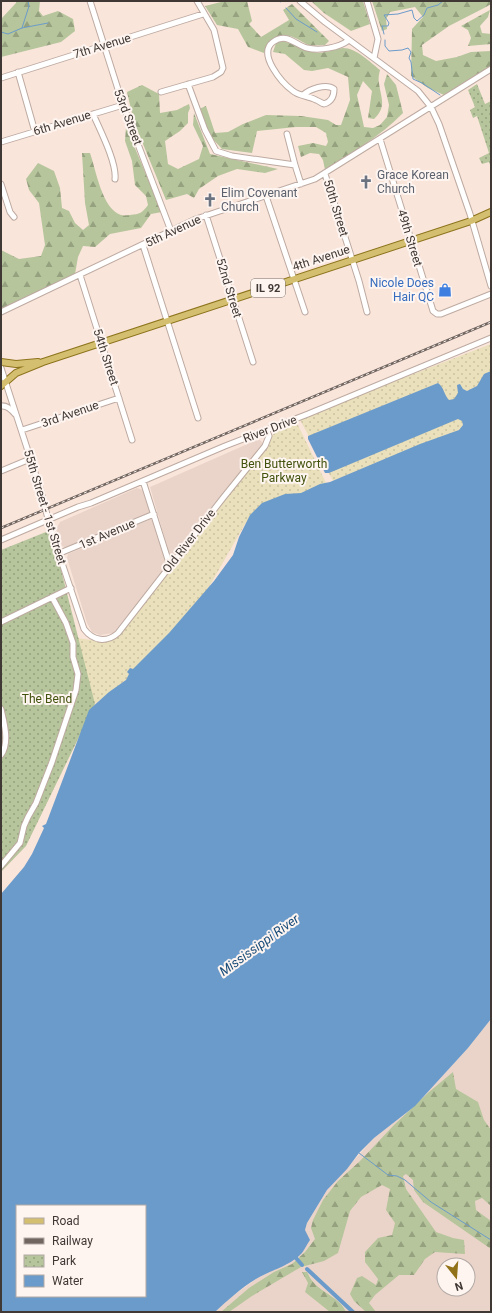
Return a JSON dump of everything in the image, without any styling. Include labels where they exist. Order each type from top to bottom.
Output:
[{"type":"main road","name":"4th Avenue","points":[[3,384],[16,373],[43,362],[471,222],[491,212]]},
{"type":"main road","name":"4th Avenue","points":[[1,362],[16,364],[43,362]]},
{"type":"street","name":"53rd Street","points":[[90,1],[123,105],[171,231]]},
{"type":"street","points":[[161,92],[213,77],[222,71],[222,62],[214,30],[209,20],[203,14],[197,1]]},
{"type":"street","points":[[300,1],[310,11],[418,91],[431,107],[439,124],[467,209],[470,214],[471,222],[491,286]]},
{"type":"street","points":[[367,1],[378,39],[374,58]]},
{"type":"street","name":"7th Avenue","points":[[1,78],[203,14]]},
{"type":"street","points":[[303,95],[325,86],[332,87],[334,89],[332,100],[329,103],[324,104],[292,91],[270,63],[268,54],[270,46],[277,40],[284,38],[307,48],[320,49],[336,46],[349,40]]},
{"type":"street","name":"5th Avenue","points":[[1,312],[206,215],[315,179],[491,69]]},
{"type":"street","points":[[18,72],[35,132]]},
{"type":"street","points":[[188,84],[205,130],[216,151],[232,156],[295,165]]},
{"type":"street","name":"6th Avenue","points":[[1,142],[123,105]]},
{"type":"street","points":[[93,114],[116,175],[115,180]]},
{"type":"street","points":[[287,134],[301,184]]},
{"type":"street","name":"49th Street","points":[[380,139],[431,307],[435,313],[441,314],[491,294]]},
{"type":"street","name":"50th Street","points":[[325,174],[367,312]]},
{"type":"street","points":[[1,184],[10,212],[14,216]]},
{"type":"street","points":[[266,196],[305,312]]},
{"type":"street","name":"52nd Street","points":[[206,215],[253,362]]},
{"type":"street","points":[[143,245],[198,418]]},
{"type":"street","name":"54th Street","points":[[80,275],[132,440]]},
{"type":"street","name":"River Drive","points":[[1,540],[225,446],[267,431],[491,338]]},
{"type":"street","name":"55th Street - 1st Street","points":[[1,368],[3,384],[22,430],[84,628],[92,637],[98,639]]},
{"type":"street","name":"3rd Avenue","points":[[22,430],[119,398]]},
{"type":"street","points":[[1,406],[11,409],[18,418]]},
{"type":"street","name":"Old River Drive","points":[[98,639],[108,639],[118,632],[265,446],[269,436],[267,431]]},
{"type":"street","points":[[1,471],[30,459]]},
{"type":"street","points":[[143,481],[170,566]]},
{"type":"street","name":"1st Avenue","points":[[60,553],[154,514]]},
{"type":"street","points":[[1,622],[71,588]]},
{"type":"street","points":[[1,866],[20,843],[24,826],[39,796],[76,690],[78,674],[73,657],[73,643],[66,623],[52,597]]},
{"type":"street","points":[[1,709],[4,720],[5,743],[1,755]]},
{"type":"shaded area","points":[[259,439],[264,444],[215,503],[171,560],[150,487]]},
{"type":"shaded area","points":[[137,488],[143,490],[150,511],[149,514],[66,548],[62,546],[56,529],[60,522]]},
{"type":"shaded area","points":[[151,519],[153,521],[167,566],[113,633],[100,635],[92,632],[87,623],[67,558],[68,554]]},
{"type":"shaded area","points":[[491,1019],[491,1312],[215,1312],[230,1298],[256,1279],[288,1264],[307,1223],[327,1190],[374,1138],[415,1106],[468,1048]]},
{"type":"green space","points":[[16,1],[40,1],[39,11],[43,16],[58,11],[73,19],[75,31],[61,42],[1,57],[1,19],[16,3]]},
{"type":"green space","points":[[225,1],[247,1],[252,21],[249,24],[261,37],[289,20],[283,10],[292,4],[329,41],[325,45],[311,45],[285,35],[276,37],[272,40],[264,53],[248,47],[238,29],[217,25],[205,6]]},
{"type":"green space","points":[[311,1],[363,1],[370,24],[351,31],[324,13]]},
{"type":"green space","points":[[372,1],[491,1],[491,4],[449,26],[422,45],[423,55],[436,61],[457,57],[471,52],[491,51],[491,66],[444,95],[428,88],[411,76],[412,29],[423,17],[415,7],[390,12],[386,19],[387,29],[382,31]]},
{"type":"green space","points":[[490,10],[488,17],[480,26],[482,33],[491,34],[491,44],[468,46],[471,38],[468,30],[461,26]]},
{"type":"green space","points":[[282,41],[318,53],[343,48],[353,50],[380,70],[379,80],[382,106],[381,110],[374,119],[368,118],[372,91],[363,81],[357,95],[364,127],[373,128],[380,125],[387,117],[389,105],[384,84],[387,74],[396,85],[403,113],[385,130],[325,170],[323,160],[319,154],[310,153],[301,157],[298,146],[313,143],[326,146],[328,142],[326,133],[316,127],[296,127],[257,131],[252,153],[222,149],[211,137],[199,109],[206,106],[215,133],[228,132],[266,115],[301,116],[328,120],[336,125],[341,125],[350,100],[348,77],[328,68],[312,71],[304,70],[285,54],[273,52],[276,43]]},
{"type":"green space","points":[[477,84],[485,104],[491,101],[491,168],[489,162],[482,164],[479,158],[489,153],[477,116],[473,118],[470,110],[475,107],[468,90]]},
{"type":"green space","points":[[142,85],[159,94],[160,113],[177,110],[189,104],[190,108],[188,113],[188,123],[180,131],[165,141],[168,164],[178,169],[199,159],[203,146],[193,125],[194,113],[210,154],[278,169],[265,173],[237,169],[218,176],[199,189],[194,198],[187,194],[166,200],[134,122],[127,92]]},
{"type":"green space","points":[[126,127],[162,212],[151,214],[141,228],[110,234],[95,247],[83,246],[78,257],[75,274],[1,310],[1,250],[19,259],[41,256],[45,245],[39,203],[29,190],[26,179],[38,163],[54,171],[60,188],[62,208],[69,211],[75,223],[83,230],[89,225],[85,203],[82,153],[90,153],[97,179],[104,197],[114,211],[122,215],[136,214],[140,213],[148,205],[146,196],[135,185],[132,161],[125,141]]},
{"type":"green space","name":"The Bend","points":[[51,530],[95,704],[26,846],[1,872],[1,550]]},
{"type":"green space","points":[[453,1072],[456,1089],[478,1102],[484,1120],[491,1130],[491,1206],[482,1198],[475,1201],[476,1210],[491,1221],[491,1249],[423,1202],[414,1190],[413,1180],[406,1174],[403,1176],[406,1189],[436,1232],[464,1240],[465,1254],[435,1252],[425,1259],[414,1275],[399,1275],[375,1295],[369,1303],[376,1312],[366,1312],[354,1301],[350,1294],[357,1278],[362,1276],[376,1285],[378,1279],[365,1262],[365,1252],[378,1238],[392,1235],[395,1223],[386,1210],[390,1189],[382,1185],[361,1197],[350,1211],[338,1253],[324,1261],[301,1267],[252,1296],[229,1312],[221,1312],[249,1288],[274,1272],[292,1264],[305,1252],[315,1239],[311,1228],[313,1220],[323,1200],[338,1181],[360,1161],[393,1126]]},
{"type":"green space","points":[[302,1272],[307,1272],[314,1283],[340,1303],[346,1312],[330,1312],[305,1292],[308,1283]]},
{"type":"sand","name":"Ben Butterworth Parkway","points":[[491,344],[491,383],[463,430],[333,481],[299,418]]},
{"type":"sand","name":"Ben Butterworth Parkway","points":[[297,423],[326,483],[308,494],[245,524],[198,606],[126,680],[95,704],[77,638],[91,640],[113,639],[139,609],[275,432]]},
{"type":"water","name":"Mississippi River","points":[[491,371],[491,1019],[468,1048],[415,1106],[374,1138],[327,1190],[307,1223],[305,1230],[310,1240],[302,1253],[286,1265],[250,1283],[215,1312],[1,1312],[1,894],[24,867],[32,854],[44,828],[42,826],[46,824],[89,710],[109,692],[126,680],[129,674],[127,672],[130,668],[133,669],[169,633],[214,581],[233,555],[239,537],[250,515],[262,503],[285,494],[301,493],[320,484],[330,482],[420,444],[459,430],[463,425],[462,421],[458,419],[329,473],[325,473],[308,439],[308,436],[438,383],[449,400],[454,399],[458,393],[457,385],[460,384],[463,389],[467,391],[477,386],[484,374]]},
{"type":"waterway","points":[[22,28],[29,6],[28,1]]},
{"type":"waterway","points":[[384,34],[382,26],[388,26],[389,23],[384,15],[398,14],[412,10],[414,18],[417,21],[424,15],[427,8],[438,5],[443,1]]},
{"type":"waterway","points":[[286,8],[296,19],[317,32]]},
{"type":"waterway","points":[[1,32],[8,34],[22,28],[48,23]]},
{"type":"waterway","points":[[385,40],[385,46],[389,51],[408,48],[411,52],[409,58],[411,62],[413,79],[440,95]]},
{"type":"waterway","points":[[359,1153],[388,1175],[397,1176],[405,1180],[431,1202],[491,1240]]},
{"type":"waterway","points":[[296,1258],[302,1265]]},
{"type":"waterway","points":[[307,1269],[353,1312]]},
{"type":"railway","points":[[1,528],[491,322]]},
{"type":"place","name":"Grace Korean Church","points":[[366,182]]},
{"type":"place","name":"Elim Covenant Church","points":[[210,200]]},
{"type":"place","name":"Nicole Does Hair QC","points":[[445,290]]}]
